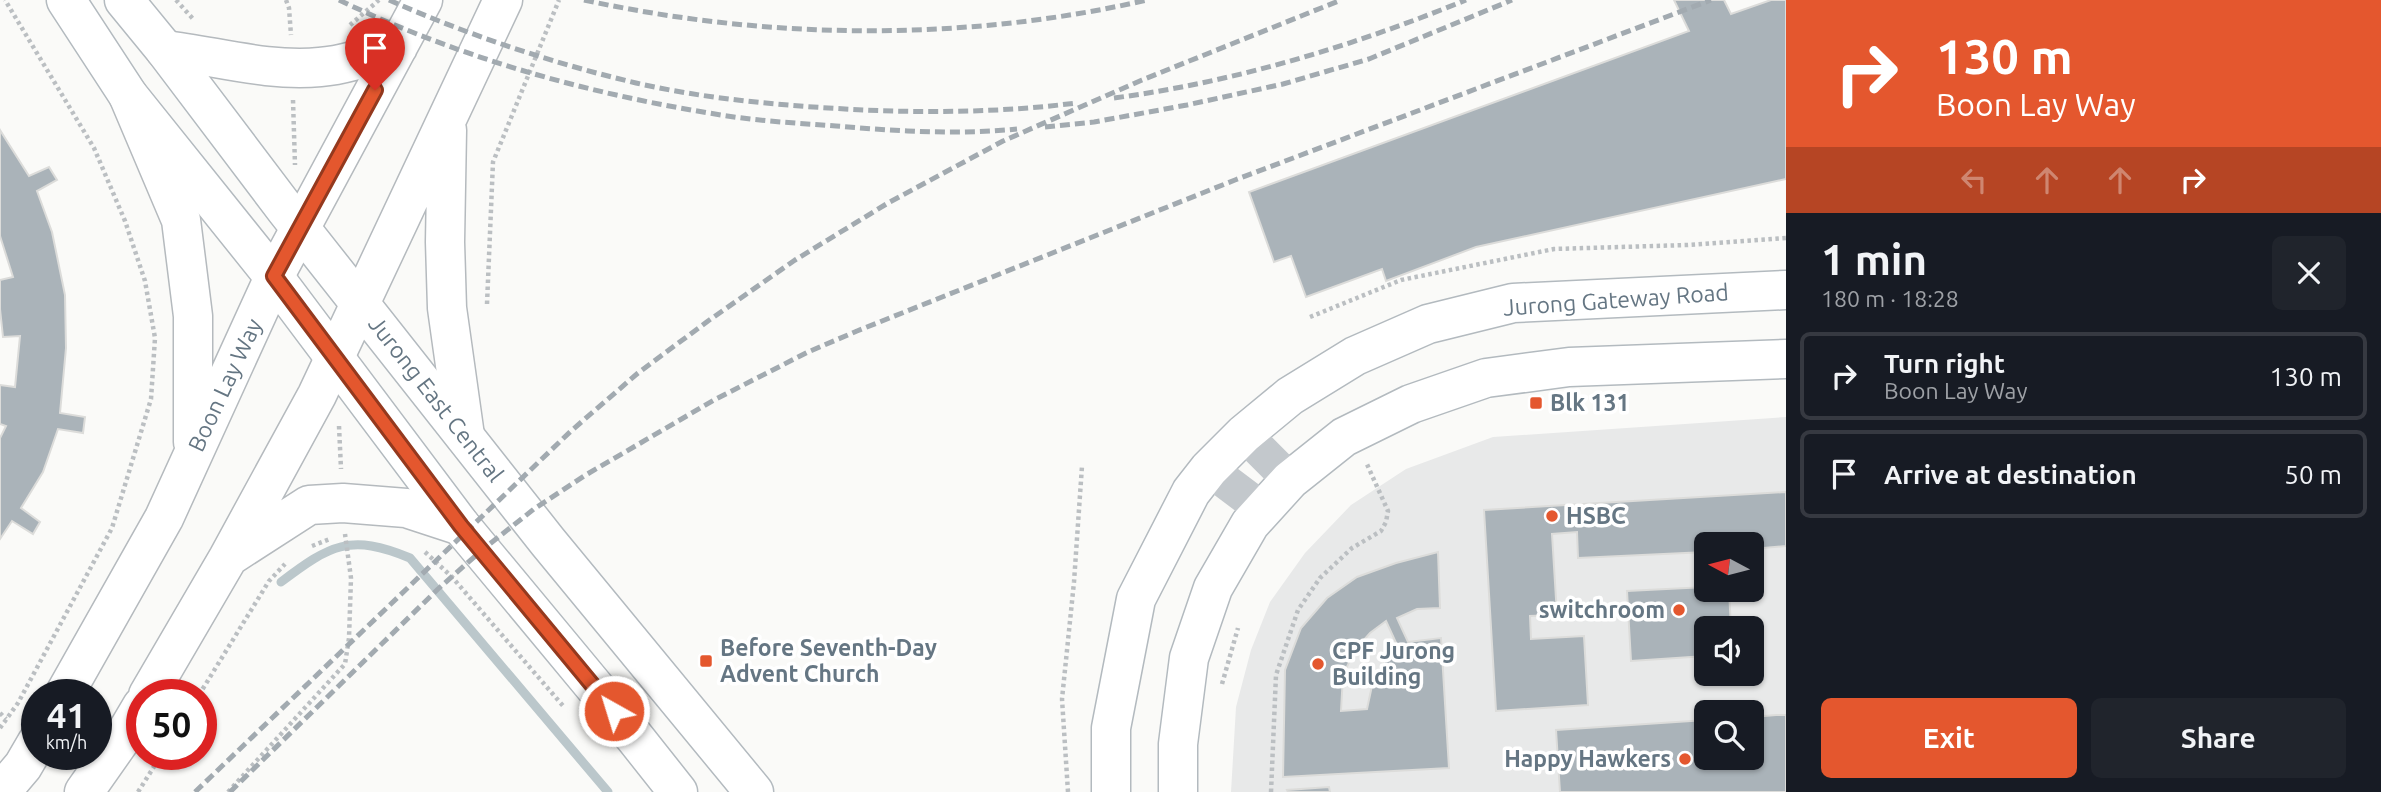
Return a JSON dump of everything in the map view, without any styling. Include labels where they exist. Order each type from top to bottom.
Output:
[{"type":"main road","points":[[65,0],[128,95],[274,276],[461,526],[678,792]]},
{"type":"main road","name":"Jurong East Central","points":[[124,0],[299,228],[548,542],[754,792]]},
{"type":"main road","name":"Boon Lay Way","points":[[73,679],[164,518],[274,276],[423,0]]},
{"type":"main road","points":[[157,679],[228,558],[317,395],[503,0]]},
{"type":"main road","points":[[165,50],[253,64],[320,67],[398,47]]},
{"type":"main road","points":[[128,95],[181,220],[193,316],[193,452]]},
{"type":"main road","points":[[447,118],[447,308],[465,436]]},
{"type":"main road","name":"Jurong Gateway Road","points":[[1111,792],[1111,728],[1136,599],[1191,492],[1209,469],[1244,434],[1290,396],[1355,356],[1429,324],[1513,303],[1786,290]]},
{"type":"main road","points":[[1178,792],[1178,744],[1189,658],[1213,587],[1250,524],[1262,509],[1290,481],[1344,437],[1411,404],[1486,378],[1569,367],[1786,359]]},
{"type":"main road","points":[[228,558],[309,505],[343,503],[406,508],[461,526]]},
{"type":"main road","points":[[84,792],[126,732]]},
{"type":"main road","points":[[1,792],[21,768]]},
{"type":"street","points":[[1244,434],[1290,481]]},
{"type":"street","points":[[1209,469],[1262,509]]},
{"type":"path","points":[[0,728],[18,703],[112,528],[151,399],[155,338],[145,281],[124,220],[94,148],[5,0]]},
{"type":"path","points":[[286,0],[291,43]]},
{"type":"path","points":[[487,304],[493,162],[559,0]]},
{"type":"path","points":[[1310,317],[1401,279],[1554,249],[1686,245],[1786,238]]},
{"type":"path","points":[[1271,792],[1276,675],[1298,610],[1320,578],[1352,548],[1381,531],[1386,522],[1388,511],[1353,432]]},
{"type":"path","points":[[1068,792],[1062,699],[1082,466]]},
{"type":"path","points":[[303,552],[313,545],[345,534],[356,534]]},
{"type":"path","points":[[228,792],[345,664],[349,638],[351,578],[346,542]]},
{"type":"path","points":[[416,543],[452,577],[568,711]]},
{"type":"path","points":[[209,679],[269,581],[292,559]]},
{"type":"path","points":[[1220,690],[1238,627]]},
{"type":"path","points":[[0,713],[6,719]]},
{"type":"path","points":[[138,792],[152,770]]},
{"type":"shaded area","points":[[1786,417],[1786,792],[1231,792],[1236,707],[1251,650],[1270,602],[1305,553],[1351,505],[1406,469],[1493,437]]},
{"type":"building","points":[[1674,0],[1724,0],[1731,14],[1771,0],[1786,0],[1786,179],[1476,247],[1386,281],[1382,269],[1306,297],[1291,256],[1274,262],[1249,192],[1689,31]]},
{"type":"building","points":[[0,130],[29,176],[49,167],[57,180],[37,191],[52,232],[65,295],[66,348],[60,413],[85,417],[83,433],[58,429],[43,472],[21,508],[40,522],[33,534],[12,521],[0,539],[0,438],[6,426],[0,424],[0,385],[15,387],[20,336],[3,337],[0,309],[0,280],[13,277],[0,236]]},
{"type":"building","points":[[1786,492],[1786,546],[1764,548],[1764,532],[1694,532],[1694,553],[1578,558],[1577,532],[1552,534],[1557,615],[1530,616],[1531,639],[1584,636],[1588,705],[1496,711],[1484,510]]},
{"type":"building","name":"CPF Jurong Building","points":[[1438,552],[1440,608],[1417,609],[1397,618],[1408,642],[1441,638],[1449,768],[1283,777],[1285,670],[1301,628],[1327,598],[1357,577]],"holes":[[[1386,621],[1398,647],[1386,659],[1373,681],[1367,709],[1341,711],[1343,675],[1355,650],[1370,633]]]},
{"type":"building","name":"switchroom","points":[[1694,588],[1694,602],[1730,602],[1730,616],[1694,616],[1694,657],[1631,661],[1627,591]]},
{"type":"building","points":[[1786,715],[1786,792],[1560,792],[1556,730],[1694,721],[1694,770],[1764,770],[1764,716]]},
{"type":"building","points":[[1329,787],[1330,792],[1287,790]]},
{"type":"waterway","points":[[281,582],[313,559],[341,547],[371,546],[410,558],[608,792]]},
{"type":"railway","points":[[339,0],[430,39],[522,71],[666,105],[791,123],[949,132],[1017,129]]},
{"type":"railway","points":[[389,0],[449,25],[573,67],[692,94],[778,104],[890,111],[997,110],[1076,103]]},
{"type":"railway","points":[[584,0],[724,23],[866,31],[1008,23],[1078,14],[1147,0]]},
{"type":"railway","points":[[195,792],[571,431],[638,373],[795,260],[888,203],[1003,141],[1142,80],[1341,0]]},
{"type":"railway","points":[[1114,98],[1204,82],[1293,60],[1337,47],[1466,0]]},
{"type":"railway","points":[[1045,127],[1094,122],[1283,84],[1369,59],[1512,0]]},
{"type":"railway","points":[[230,792],[438,589],[482,550],[534,509],[584,476],[714,400],[808,352],[857,331],[1235,180],[1711,0]]},
{"type":"place","name":"Blk 131","points":[[1536,403]]},
{"type":"place","name":"HSBC","points":[[1552,516]]},
{"type":"place","name":"switchroom","points":[[1679,610]]},
{"type":"place","name":"Before Seventh-Day Advent Church","points":[[706,661]]},
{"type":"place","name":"CPF Jurong Building","points":[[1318,664]]},
{"type":"place","name":"Happy Hawkers","points":[[1685,759]]},
{"type":"route","points":[[375,90],[274,276],[461,526],[614,711]]}]
